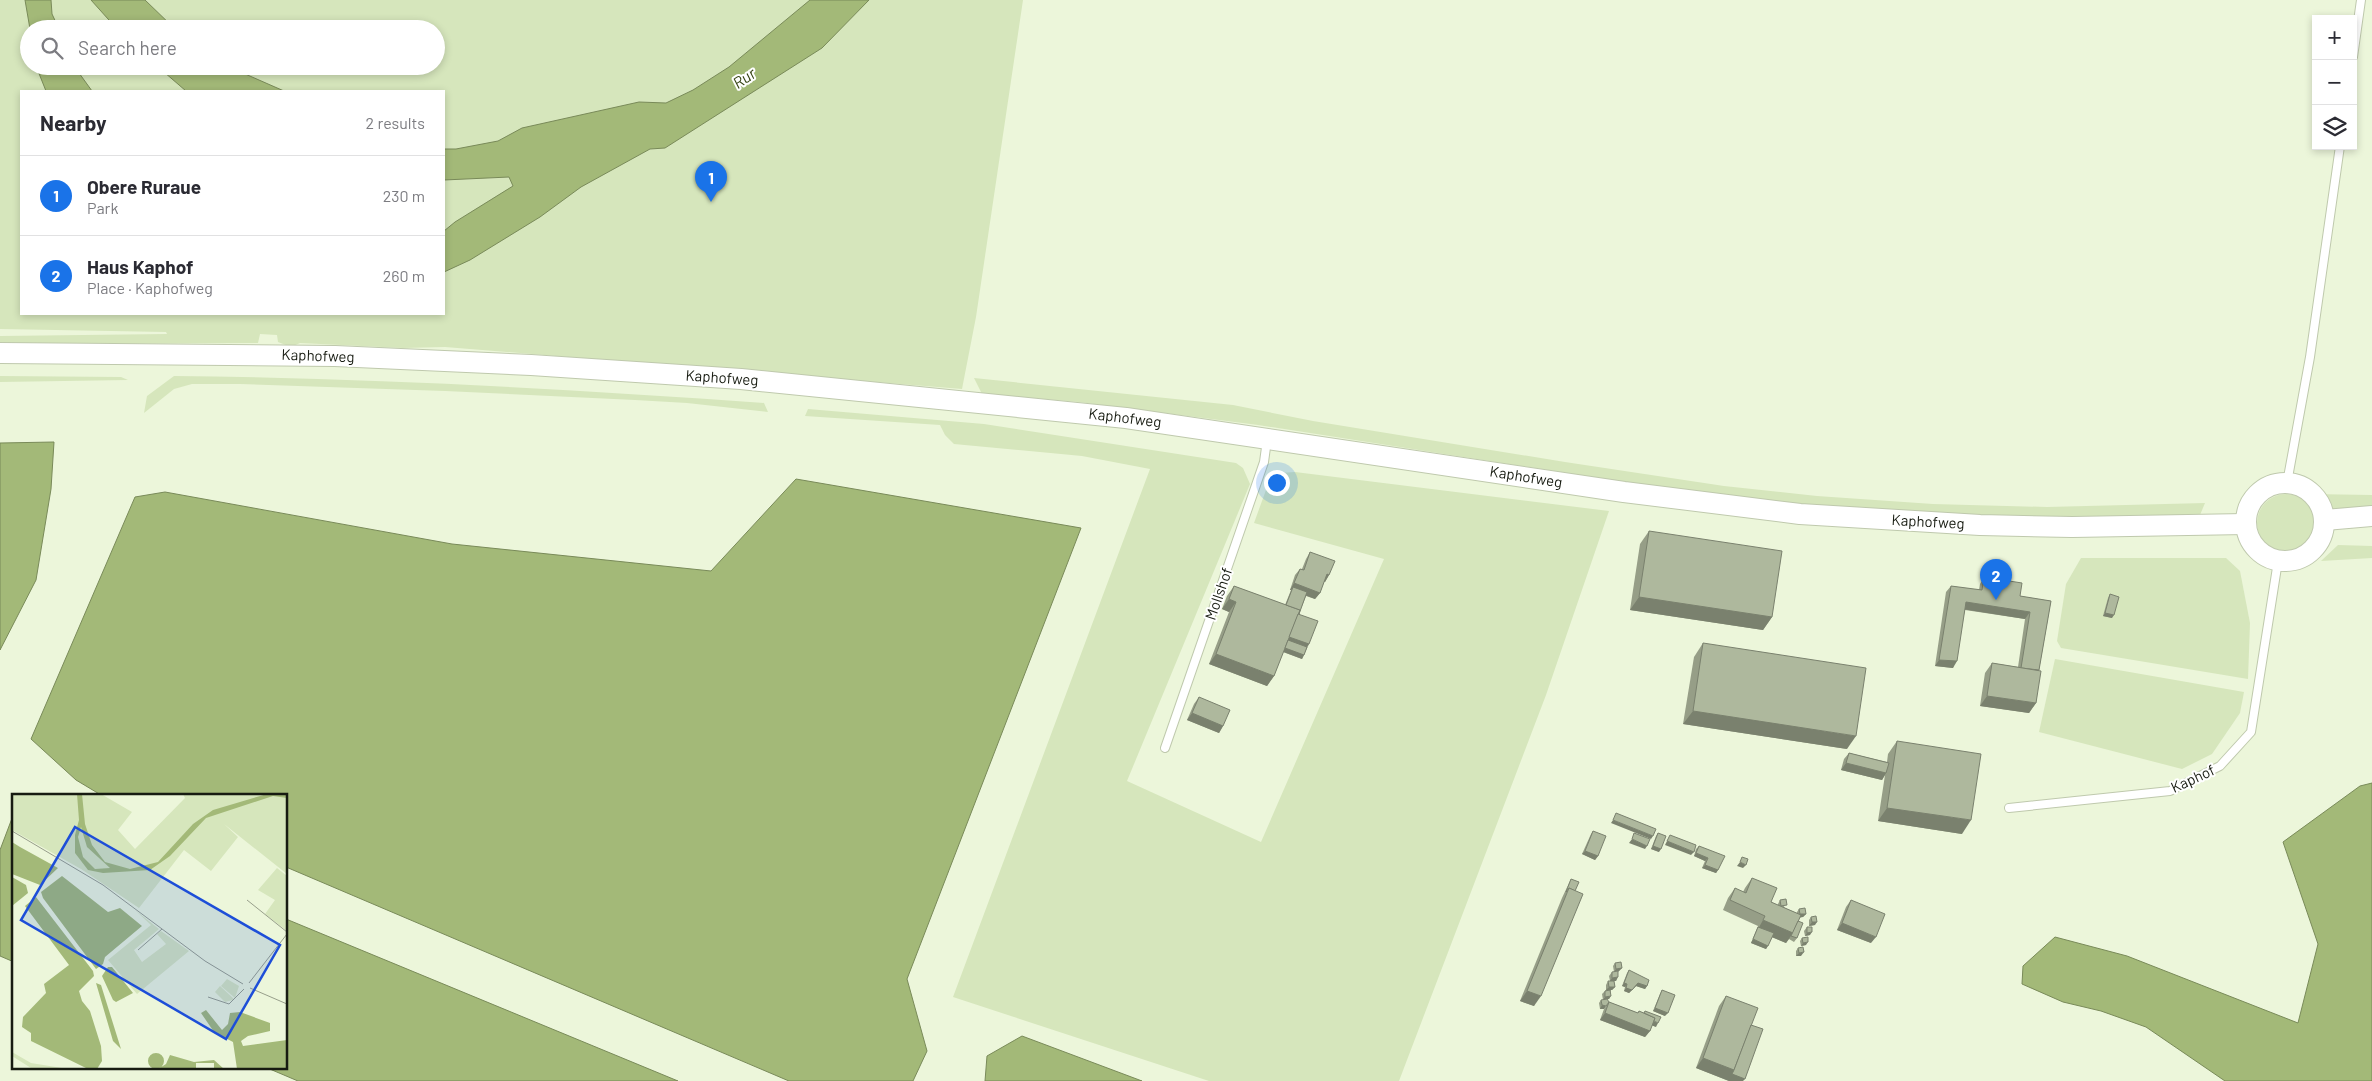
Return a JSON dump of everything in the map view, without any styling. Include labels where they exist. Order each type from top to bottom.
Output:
[{"type":"main road","name":"Kaphofweg","points":[[0,353],[334,356],[531,365],[712,377],[1116,416],[1624,492],[1800,514],[1980,525],[2072,527],[2246,524]]},
{"type":"main road","points":[[2287,483],[2308,490],[2317,498],[2325,520],[2319,542],[2312,552],[2290,562],[2268,558],[2252,544],[2246,524],[2248,508],[2257,494],[2276,484],[2287,483]]},
{"type":"main road","points":[[2325,520],[2372,516]]},
{"type":"lane","points":[[2357,28],[2361,0]]},
{"type":"lane","points":[[2287,483],[2310,357],[2339,150]]},
{"type":"lane","name":"Mollshof","points":[[1166,748],[1264,462],[1267,438]]},
{"type":"lane","name":"Kaphof","points":[[2009,808],[2170,791],[2220,766],[2251,732],[2278,561]]},
{"type":"shaded area","points":[[0,0],[1023,0],[976,317],[962,389],[445,347],[403,348],[300,343],[291,347],[278,342],[277,335],[260,334],[258,343],[0,344],[0,336],[167,334],[166,332],[0,329]]},
{"type":"shaded area","points":[[0,376],[121,377],[128,380],[0,382]]},
{"type":"shaded area","points":[[174,376],[396,382],[617,393],[764,403],[768,412],[687,403],[635,400],[445,391],[192,384],[174,389],[144,413],[147,396]]},
{"type":"shaded area","points":[[974,378],[1233,405],[1313,421],[1565,462],[1724,486],[1817,496],[1933,504],[2047,507],[2205,503],[2200,515],[2061,518],[1949,515],[1925,511],[1919,513],[1796,504],[1676,490],[1258,425],[1079,402],[982,394]]},
{"type":"shaded area","points":[[808,409],[984,424],[1236,463],[1243,468],[1250,484],[1127,781],[1261,842],[1384,559],[1254,523],[1270,479],[1280,473],[1295,472],[1609,511],[1546,695],[1399,1081],[1209,1081],[953,997],[1150,469],[1082,456],[954,444],[945,435],[940,425],[805,416]]},
{"type":"shaded area","points":[[2286,494],[2297,496],[2310,507],[2315,523],[2313,534],[2302,547],[2286,552],[2275,550],[2262,539],[2257,523],[2259,512],[2270,499]]},
{"type":"shaded area","points":[[2310,494],[2372,495],[2372,507],[2321,510],[2312,502]]},
{"type":"shaded area","points":[[2338,545],[2372,546],[2372,558],[2321,561]]},
{"type":"shaded area","points":[[2081,558],[2226,558],[2240,571],[2250,623],[2248,679],[2061,648],[2057,641],[2066,584]]},
{"type":"shaded area","points":[[2055,659],[2244,692],[2240,713],[2212,754],[2182,769],[2039,732]]},
{"type":"water","points":[[25,0],[51,0],[52,14],[55,20],[28,20]]},
{"type":"water","points":[[91,0],[145,0],[166,20],[109,20]]},
{"type":"water","name":"Rur","points":[[810,0],[869,0],[822,48],[665,148],[650,149],[581,187],[540,217],[470,260],[445,272],[445,230],[513,186],[509,177],[445,180],[445,149],[456,149],[498,141],[522,128],[639,102],[666,103],[693,90],[729,67]]},
{"type":"water","points":[[40,75],[80,75],[91,90],[46,90]]},
{"type":"water","points":[[167,75],[248,75],[282,90],[185,90]]},
{"type":"water","points":[[54,442],[51,489],[36,580],[0,650],[0,443]]},
{"type":"water","points":[[796,479],[1081,528],[907,979],[927,1051],[913,1081],[789,1081],[288,868],[288,794],[99,794],[76,780],[31,739],[135,497],[165,492],[452,544],[711,571]]},
{"type":"water","points":[[2372,783],[2372,1081],[2225,1081],[2146,1027],[2101,1011],[2063,1002],[2022,984],[2023,966],[2055,937],[2127,956],[2298,1023],[2318,944],[2283,842],[2360,786]]},
{"type":"water","points":[[12,818],[12,961],[0,956],[0,850]]},
{"type":"water","points":[[288,920],[678,1081],[298,1081],[267,1068],[288,1068]]},
{"type":"water","points":[[1022,1036],[1142,1081],[985,1081],[987,1056]]},
{"type":"building","points":[[1649,531],[1782,551],[1772,617],[1639,597]]},
{"type":"building","points":[[1310,552],[1335,561],[1329,575],[1327,574],[1320,593],[1294,583],[1300,569],[1304,570]]},
{"type":"building","points":[[1984,577],[2022,583],[2020,596],[2051,601],[2039,670],[2021,668],[2030,612],[1966,602],[1957,661],[1939,660],[1951,586],[1982,590]]},
{"type":"building","points":[[1234,586],[1300,610],[1274,676],[1216,654],[1236,602],[1229,599]]},
{"type":"building","points":[[1293,587],[1307,592],[1299,614],[1300,610],[1286,605]]},
{"type":"building","points":[[2110,594],[2119,597],[2114,615],[2105,613]]},
{"type":"building","points":[[1298,614],[1318,621],[1309,644],[1289,637]]},
{"type":"building","points":[[1288,640],[1307,647],[1304,655],[1285,648]]},
{"type":"building","points":[[1703,643],[1866,668],[1856,736],[1693,711]]},
{"type":"building","points":[[1992,663],[2041,671],[2036,703],[1987,696]]},
{"type":"building","points":[[1199,697],[1230,710],[1223,726],[1192,713]]},
{"type":"building","points":[[1897,741],[1981,754],[1971,820],[1887,808]]},
{"type":"building","points":[[1849,753],[1889,763],[1886,773],[1846,763]]},
{"type":"building","points":[[1616,813],[1656,829],[1653,836],[1613,820]]},
{"type":"building","points":[[1593,831],[1606,836],[1598,856],[1585,851]]},
{"type":"building","points":[[1634,833],[1650,839],[1647,846],[1632,839]]},
{"type":"building","points":[[1658,833],[1666,836],[1661,849],[1653,846]]},
{"type":"building","points":[[1670,835],[1696,845],[1694,852],[1667,841]]},
{"type":"building","points":[[1699,846],[1725,856],[1718,870],[1705,865],[1708,858],[1696,853]]},
{"type":"building","points":[[1742,857],[1748,859],[1746,865],[1740,862]]},
{"type":"building","points":[[1752,878],[1777,888],[1771,902],[1801,915],[1793,933],[1763,920],[1765,916],[1730,900],[1735,888],[1746,893]]},
{"type":"building","points":[[1571,879],[1579,882],[1575,891],[1569,888],[1566,892]]},
{"type":"building","points":[[1569,888],[1583,894],[1541,996],[1527,991]]},
{"type":"building","points":[[1786,899],[1787,905],[1781,906],[1780,900]]},
{"type":"building","points":[[1851,900],[1885,914],[1876,937],[1842,923]]},
{"type":"building","points":[[1805,908],[1806,914],[1800,914],[1799,909]]},
{"type":"building","points":[[1816,916],[1817,922],[1812,922],[1811,917]]},
{"type":"building","points":[[1798,921],[1803,923],[1797,938],[1791,936]]},
{"type":"building","points":[[1758,927],[1774,933],[1768,946],[1753,939]]},
{"type":"building","points":[[1807,927],[1812,927],[1812,932],[1807,933]]},
{"type":"building","points":[[1808,937],[1808,942],[1803,943],[1802,938]]},
{"type":"building","points":[[1803,947],[1804,952],[1799,953],[1798,948]]},
{"type":"building","points":[[1621,962],[1622,968],[1616,969],[1615,963]]},
{"type":"building","points":[[1629,970],[1649,980],[1647,986],[1638,983],[1632,990],[1626,988],[1627,984],[1624,983]]},
{"type":"building","points":[[1618,971],[1618,977],[1612,978],[1612,972]]},
{"type":"building","points":[[1608,981],[1614,981],[1615,987],[1609,987]]},
{"type":"building","points":[[1610,990],[1611,996],[1605,997],[1605,991]]},
{"type":"building","points":[[1662,990],[1675,995],[1668,1013],[1655,1008]]},
{"type":"building","points":[[1726,996],[1758,1008],[1734,1070],[1703,1058]]},
{"type":"building","points":[[1607,999],[1609,1002],[1606,1006],[1602,1005],[1601,1000]]},
{"type":"building","points":[[1609,1002],[1655,1018],[1650,1031],[1605,1013]]},
{"type":"building","points":[[1645,1011],[1661,1017],[1658,1023],[1654,1021],[1655,1018],[1644,1013]]},
{"type":"building","points":[[1751,1025],[1763,1029],[1745,1079],[1732,1074]]},
{"type":"place","name":"Obere Ruraue","points":[[711,202]]},
{"type":"place","name":"Haus Kaphof","points":[[1996,600]]}]
